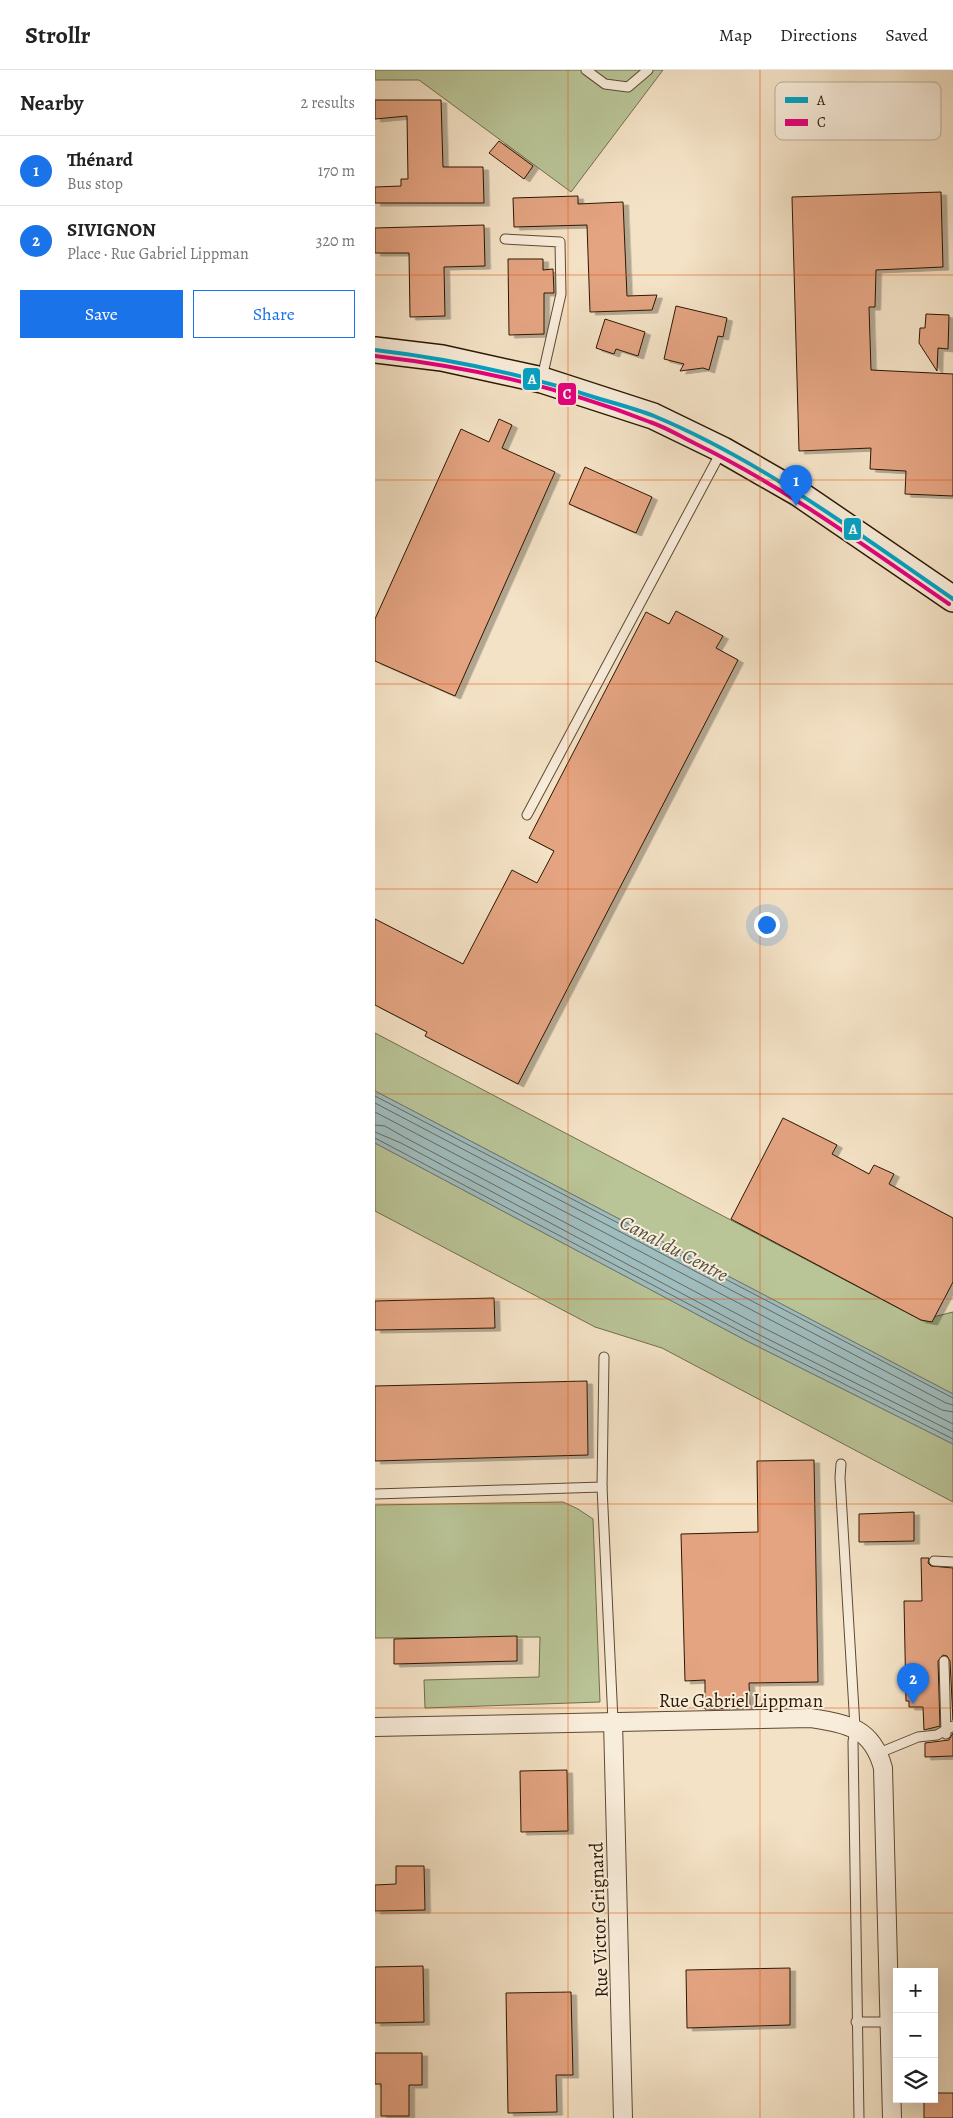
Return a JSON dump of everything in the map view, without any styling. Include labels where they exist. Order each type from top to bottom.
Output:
[{"type":"main road","points":[[375,350],[442,358],[542,380],[653,416],[723,450],[798,493],[943,583],[953,599]]},
{"type":"street","name":"Rue Gabriel Lippman","points":[[375,1727],[810,1718],[855,1727],[873,1742],[883,1768],[892,2118]]},
{"type":"street","name":"Rue Victor Grignard","points":[[613,1721],[623,2118]]},
{"type":"lane","points":[[586,70],[605,84],[628,87],[648,70]]},
{"type":"lane","points":[[505,239],[560,242],[561,294],[542,380]]},
{"type":"lane","points":[[527,815],[723,450]]},
{"type":"lane","points":[[603,1357],[602,1487],[613,1721]]},
{"type":"lane","points":[[841,1464],[855,1727],[853,1742],[855,2022],[859,2118]]},
{"type":"lane","points":[[375,1494],[602,1487]]},
{"type":"lane","points":[[934,1561],[953,1562]]},
{"type":"lane","points":[[879,1754],[918,1736],[937,1735],[948,1732],[944,1662]]},
{"type":"lane","points":[[855,2022],[889,2022]]},
{"type":"green space","points":[[375,70],[663,70],[571,192],[419,80],[375,80]]},
{"type":"green space","points":[[375,1033],[921,1320],[953,1312],[953,1394],[375,1091]]},
{"type":"green space","points":[[375,1143],[747,1341],[953,1444],[953,1502],[662,1348],[595,1327],[375,1211]]},
{"type":"green space","points":[[563,1502],[593,1519],[600,1702],[425,1708],[424,1680],[539,1677],[540,1637],[375,1638],[375,1505]]},
{"type":"water","name":"Canal du Centre","points":[[375,1091],[953,1394],[953,1444],[747,1341],[375,1143]]},
{"type":"building","points":[[375,100],[441,100],[443,167],[483,167],[484,203],[375,203],[375,187],[401,186],[401,179],[408,179],[407,116],[375,119]]},
{"type":"building","points":[[499,141],[533,166],[524,179],[489,153]]},
{"type":"building","points":[[941,192],[943,267],[876,270],[875,307],[869,307],[871,370],[953,374],[953,496],[905,494],[906,471],[870,469],[871,448],[799,451],[792,197]]},
{"type":"building","points":[[578,196],[578,204],[623,202],[627,296],[657,295],[652,310],[590,312],[587,225],[514,227],[513,198]]},
{"type":"building","points":[[484,225],[485,266],[444,267],[445,316],[410,317],[409,253],[375,253],[375,228]]},
{"type":"building","points":[[508,259],[543,259],[543,270],[553,269],[554,293],[544,293],[544,334],[509,335]]},
{"type":"building","points":[[676,306],[727,318],[723,337],[718,336],[709,370],[703,368],[680,371],[684,364],[664,359]]},
{"type":"building","points":[[926,314],[949,315],[948,349],[938,348],[937,371],[919,343],[920,328],[925,328]]},
{"type":"building","points":[[605,319],[645,332],[638,356],[616,349],[614,354],[596,348]]},
{"type":"building","points":[[499,419],[512,425],[502,448],[555,472],[455,696],[375,661],[375,619],[461,429],[489,442]]},
{"type":"building","points":[[585,467],[652,497],[636,533],[569,504]]},
{"type":"building","points":[[676,611],[723,636],[716,648],[738,660],[518,1084],[425,1036],[427,1032],[375,1005],[375,919],[463,964],[512,870],[537,883],[554,851],[529,838],[646,612],[669,624]]},
{"type":"building","points":[[783,1118],[837,1145],[832,1154],[869,1174],[874,1165],[894,1174],[889,1184],[953,1218],[953,1282],[932,1322],[921,1320],[731,1219]]},
{"type":"building","points":[[494,1298],[495,1328],[375,1330],[375,1301]]},
{"type":"building","points":[[587,1381],[588,1455],[375,1461],[375,1386]]},
{"type":"building","points":[[814,1460],[818,1682],[749,1683],[750,1708],[705,1709],[705,1680],[685,1681],[681,1534],[758,1532],[757,1461]]},
{"type":"building","points":[[914,1512],[914,1541],[859,1542],[859,1514]]},
{"type":"building","points":[[921,1558],[929,1558],[928,1563],[931,1566],[953,1568],[953,1720],[950,1661],[947,1656],[943,1655],[938,1661],[940,1726],[924,1730],[923,1707],[909,1707],[909,1701],[906,1701],[904,1601],[922,1601]]},
{"type":"building","points":[[517,1636],[517,1661],[394,1664],[394,1639]]},
{"type":"building","points":[[953,1733],[953,1756],[925,1757],[925,1743],[949,1740]]},
{"type":"building","points":[[567,1770],[568,1831],[521,1832],[520,1771]]},
{"type":"building","points":[[396,1866],[424,1866],[425,1910],[375,1911],[375,1885],[396,1884]]},
{"type":"building","points":[[423,1966],[424,2022],[375,2023],[375,1967]]},
{"type":"building","points":[[790,1968],[790,2025],[687,2028],[686,1970]]},
{"type":"building","points":[[571,1992],[573,2075],[556,2075],[557,2112],[508,2113],[506,1993]]},
{"type":"building","points":[[375,2053],[422,2053],[422,2085],[409,2085],[409,2116],[381,2116],[381,2084],[375,2084]]},
{"type":"building","points":[[938,2093],[953,2093],[953,2118],[924,2118],[924,2103],[938,2103]]},
{"type":"transit line","name":"A","points":[[375,350],[461,363],[517,375],[654,416],[694,434],[771,476],[845,524],[953,599]]},
{"type":"transit line","name":"C","points":[[375,356],[445,366],[515,380],[583,398],[661,426],[728,460],[793,498],[949,604]]},
{"type":"place","name":"Thénard","points":[[796,506]]},
{"type":"place","name":"SIVIGNON","points":[[913,1704]]}]
